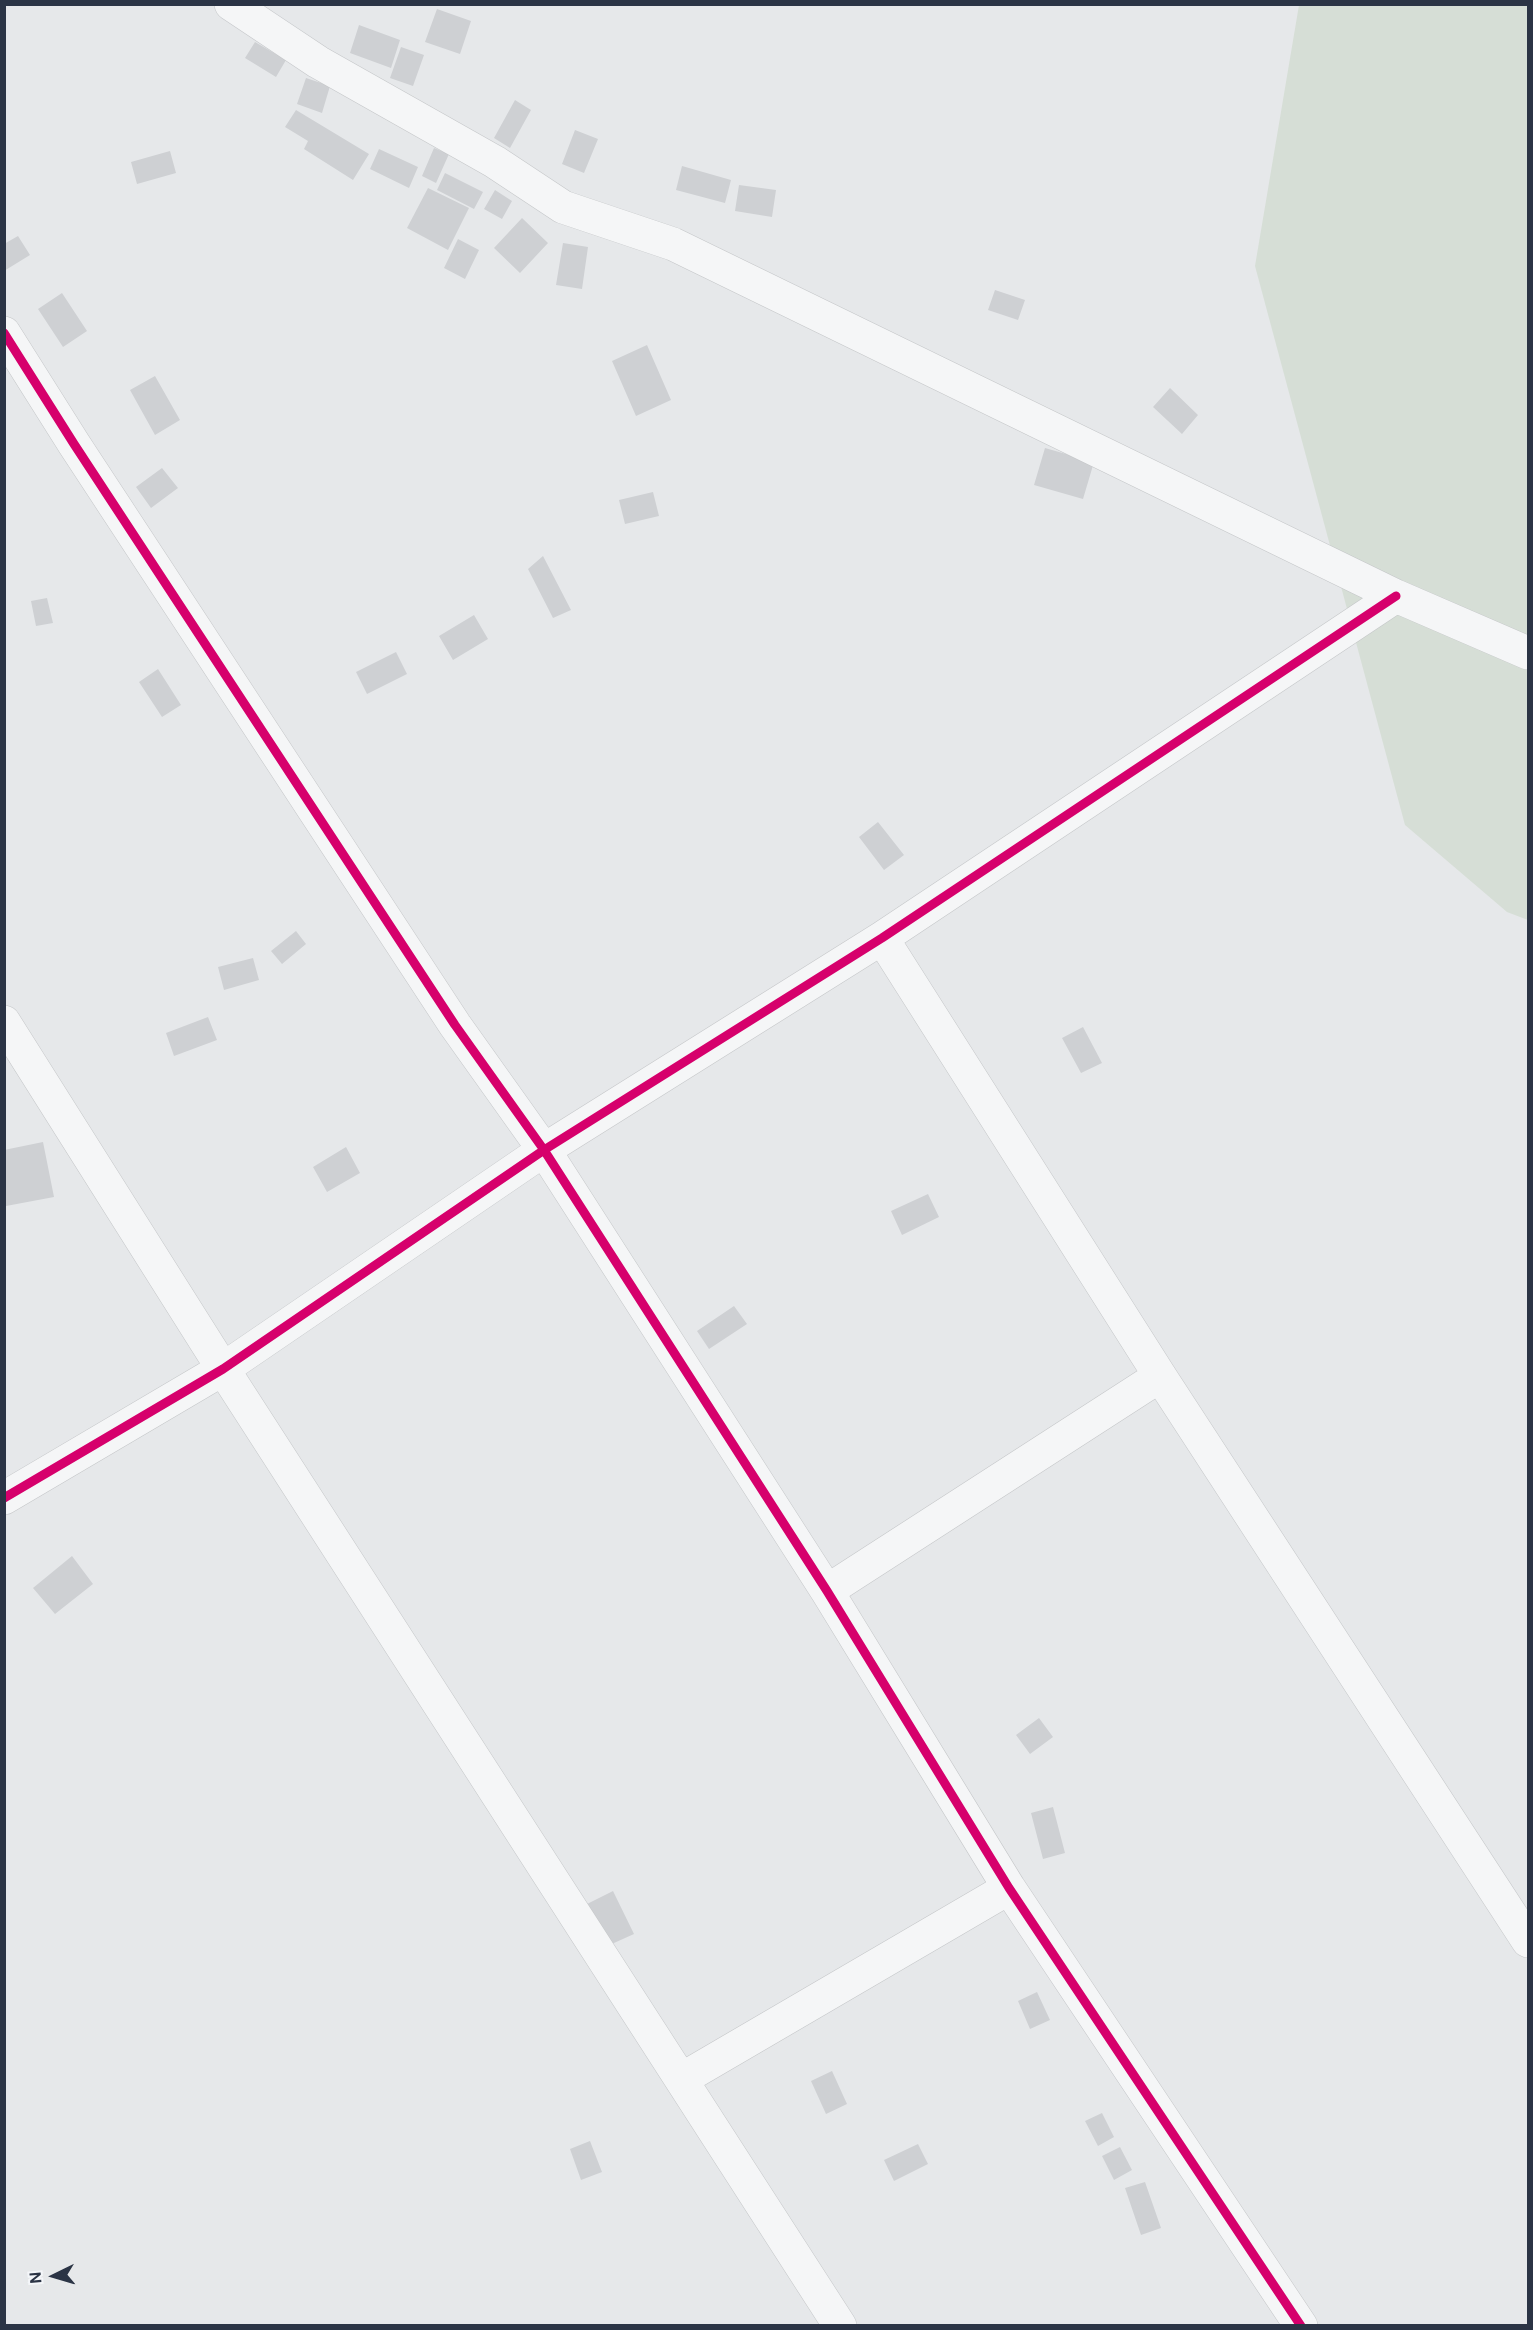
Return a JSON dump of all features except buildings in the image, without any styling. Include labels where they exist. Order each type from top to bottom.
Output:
[{"type":"street","points":[[231,4],[318,62],[495,162],[563,207],[673,244],[1396,596],[1528,653]]},
{"type":"street","points":[[4,333],[74,444],[455,1025],[544,1150],[826,1591],[1009,1888],[1302,2325]]},
{"type":"street","points":[[4,1498],[223,1369],[544,1150],[882,938],[1396,596]]},
{"type":"street","points":[[882,938],[1160,1376],[1528,1941]]},
{"type":"street","points":[[4,1022],[223,1369],[840,2325]]},
{"type":"street","points":[[826,1591],[1160,1376]]},
{"type":"street","points":[[682,2079],[1009,1888]]},
{"type":"shaded area","points":[[1299,5],[1528,5],[1528,920],[1507,912],[1405,825],[1255,266]]},
{"type":"cycle path","points":[[4,333],[74,444],[455,1025],[544,1150],[827,1591],[1009,1888],[1301,2326]]},
{"type":"cycle path","points":[[4,1498],[223,1369],[544,1150],[882,938],[1396,596]]}]
